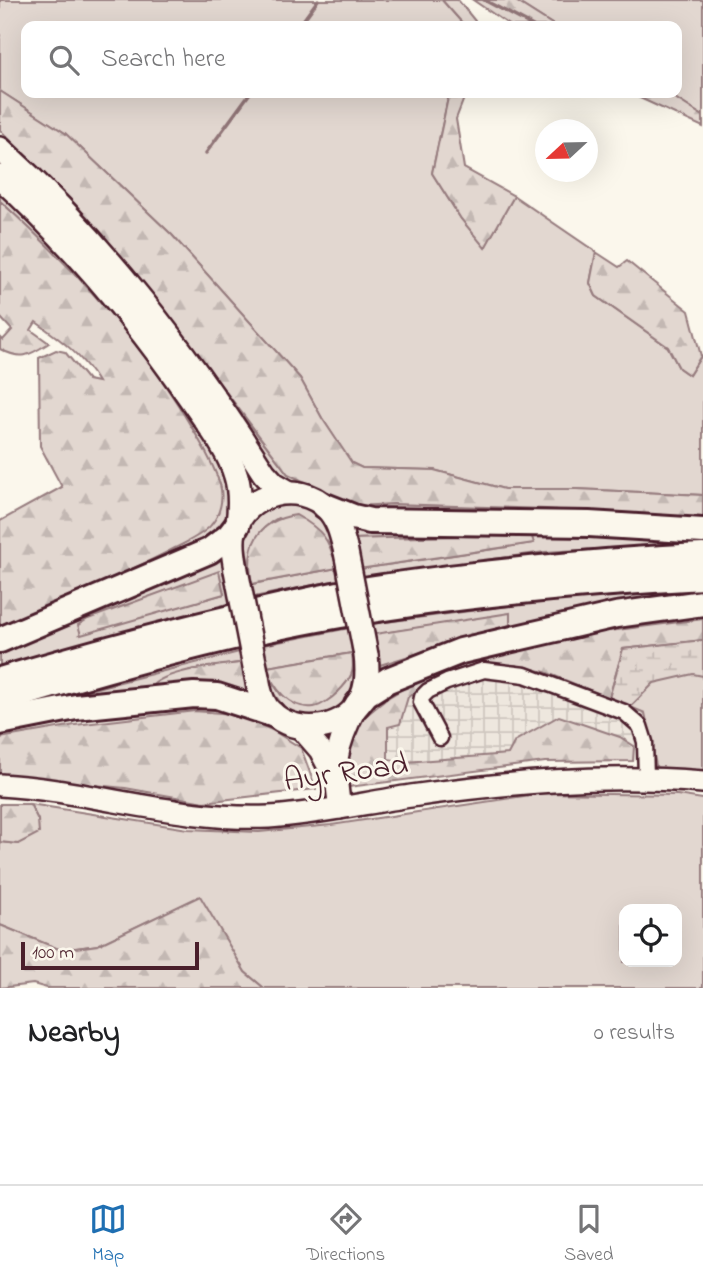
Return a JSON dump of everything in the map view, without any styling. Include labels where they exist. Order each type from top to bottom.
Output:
[{"type":"highway","points":[[0,149],[67,213],[133,288],[197,371],[264,473],[274,484],[286,491],[308,494],[325,506],[370,521],[589,524],[703,531]]},
{"type":"highway","points":[[0,177],[67,242],[93,272],[158,352],[223,447],[236,474],[240,497],[233,546],[236,570],[260,694],[272,714]]},
{"type":"highway","points":[[0,640],[209,551],[229,536],[248,510],[262,499],[286,491]]},
{"type":"highway","points":[[325,506],[336,520],[346,552],[366,655],[367,678],[356,707]]},
{"type":"highway","points":[[0,680],[50,664],[181,630],[330,596],[399,584],[533,568],[703,556]]},
{"type":"highway","points":[[0,701],[135,662],[317,620],[550,587],[703,577]]},
{"type":"highway","points":[[0,722],[76,707],[217,695],[300,727],[326,725],[342,718],[366,695],[388,680],[461,652],[616,615],[703,603]]},
{"type":"main road","points":[[340,808],[335,781],[337,754],[341,734],[356,707]]},
{"type":"main road","points":[[300,727],[320,750],[335,781]]},
{"type":"main road","name":"Ayr Road","points":[[0,785],[58,791],[209,815],[267,817],[539,780],[646,778],[703,782]]},
{"type":"street","points":[[440,738],[421,702],[428,691],[484,670],[525,675],[624,712],[640,726],[645,742],[646,778]]},
{"type":"shaded area","points":[[515,665],[545,672],[645,713],[655,763],[633,761],[634,746],[620,737],[559,716],[508,754],[405,762],[388,759],[388,727],[400,723],[408,697],[439,680]]},
{"type":"green space","points":[[0,0],[442,0],[461,21],[21,21],[21,98],[448,98],[432,173],[461,219],[485,247],[514,196],[596,252],[590,283],[596,296],[668,347],[679,368],[689,375],[701,356],[703,357],[703,495],[576,489],[504,489],[434,470],[362,468],[351,463],[300,378],[172,235],[65,133],[0,91]]},
{"type":"green space","points":[[442,0],[458,0],[475,21],[461,21]]},
{"type":"green space","points":[[473,0],[514,0],[547,21],[504,21]]},
{"type":"green space","points":[[514,0],[703,0],[703,116],[675,98],[682,98],[682,21],[547,21]]},
{"type":"green space","points":[[0,91],[65,133],[172,235],[300,378],[322,418],[352,463],[362,468],[434,470],[504,489],[576,489],[703,495],[703,521],[546,509],[393,504],[356,506],[288,474],[158,302],[76,205],[0,130]]},
{"type":"green space","points":[[448,98],[464,98],[456,119],[464,168],[514,196],[485,248],[461,219],[432,173]]},
{"type":"green space","points":[[640,98],[675,98],[703,116],[703,127]]},
{"type":"green space","points":[[0,194],[75,271],[144,354],[213,449],[228,479],[230,504],[222,527],[214,539],[0,631],[0,626],[144,564],[188,541],[221,487],[203,447],[155,370],[96,297],[0,201]]},
{"type":"green space","points":[[0,201],[80,279],[152,366],[204,449],[218,478],[222,495],[214,521],[208,529],[194,538],[132,569],[0,626],[0,521],[62,487],[40,446],[39,358],[56,350],[65,352],[88,380],[98,382],[78,356],[36,322],[31,330],[49,343],[20,356],[0,349],[0,337],[3,340],[12,330],[0,317]]},
{"type":"green space","points":[[596,252],[619,267],[627,261],[689,311],[701,356],[689,375],[679,368],[668,347],[596,296],[590,283]]},
{"type":"green space","points":[[221,387],[288,474],[356,506],[393,504],[546,509],[703,521],[358,515],[286,480],[274,469]]},
{"type":"green space","points":[[290,499],[312,508],[326,519],[334,558],[330,544],[278,518],[264,528],[256,540],[250,571],[246,539],[252,517],[266,508]]},
{"type":"green space","points":[[296,515],[324,536],[337,568],[252,584],[250,558],[256,538],[271,523]]},
{"type":"green space","points":[[347,526],[521,530],[703,543],[545,552],[360,577],[359,569],[533,543],[531,534],[353,539]]},
{"type":"green space","points":[[531,534],[534,543],[359,569],[353,539]]},
{"type":"green space","points":[[225,551],[235,605],[0,666],[0,651]],"holes":[[[219,572],[224,594],[80,634],[88,619]]]},
{"type":"green space","points":[[337,568],[338,580],[254,597],[252,584]]},
{"type":"green space","points":[[219,571],[224,594],[81,635],[78,625],[88,619]]},
{"type":"green space","points":[[657,591],[703,592],[376,679],[370,624],[592,595]],"holes":[[[510,614],[510,625],[380,664],[376,634]]]},
{"type":"green space","points":[[510,613],[510,625],[380,665],[375,634]]},
{"type":"green space","points":[[703,619],[703,774],[657,770],[645,713],[545,672]]},
{"type":"green space","points":[[703,619],[703,640],[623,649],[609,698],[545,672],[515,665],[439,680],[408,697],[400,724],[388,727],[388,759],[405,762],[508,754],[515,741],[559,716],[620,737],[634,746],[633,761],[545,762],[349,787],[342,763],[348,742],[363,718],[389,697],[418,680],[539,640]]},
{"type":"green space","points":[[349,628],[356,682],[351,696],[337,710],[318,718],[290,715],[271,690],[270,679],[281,695],[352,653],[267,667],[263,645]]},
{"type":"green space","points":[[703,640],[703,676],[693,674],[654,683],[630,707],[609,698],[623,649]]},
{"type":"green space","points":[[243,651],[246,662],[190,670],[202,685],[250,691],[252,699],[17,708]]},
{"type":"green space","points":[[352,653],[353,670],[347,682],[337,693],[314,707],[297,705],[283,696],[269,675],[267,667]]},
{"type":"green space","points":[[246,662],[250,691],[202,685],[150,688],[168,676],[180,672]]},
{"type":"green space","points":[[195,711],[234,714],[272,730],[301,748],[316,789],[204,802],[125,788],[0,776],[0,738],[75,725]]},
{"type":"green space","points":[[544,793],[677,795],[703,799],[703,988],[264,988],[245,972],[199,897],[98,945],[61,950],[0,925],[0,842],[18,844],[38,820],[30,804],[188,829],[259,832],[331,825]]},
{"type":"green space","points":[[0,804],[30,804],[38,820],[39,833],[18,844],[0,842]]},
{"type":"green space","points":[[200,896],[245,972],[264,988],[47,988],[33,984],[0,988],[0,925],[61,950],[98,945]]},
{"type":"waterway","points":[[303,21],[318,0]]},
{"type":"waterway","points":[[484,0],[524,21]]},
{"type":"waterway","points":[[206,153],[246,98]]}]
